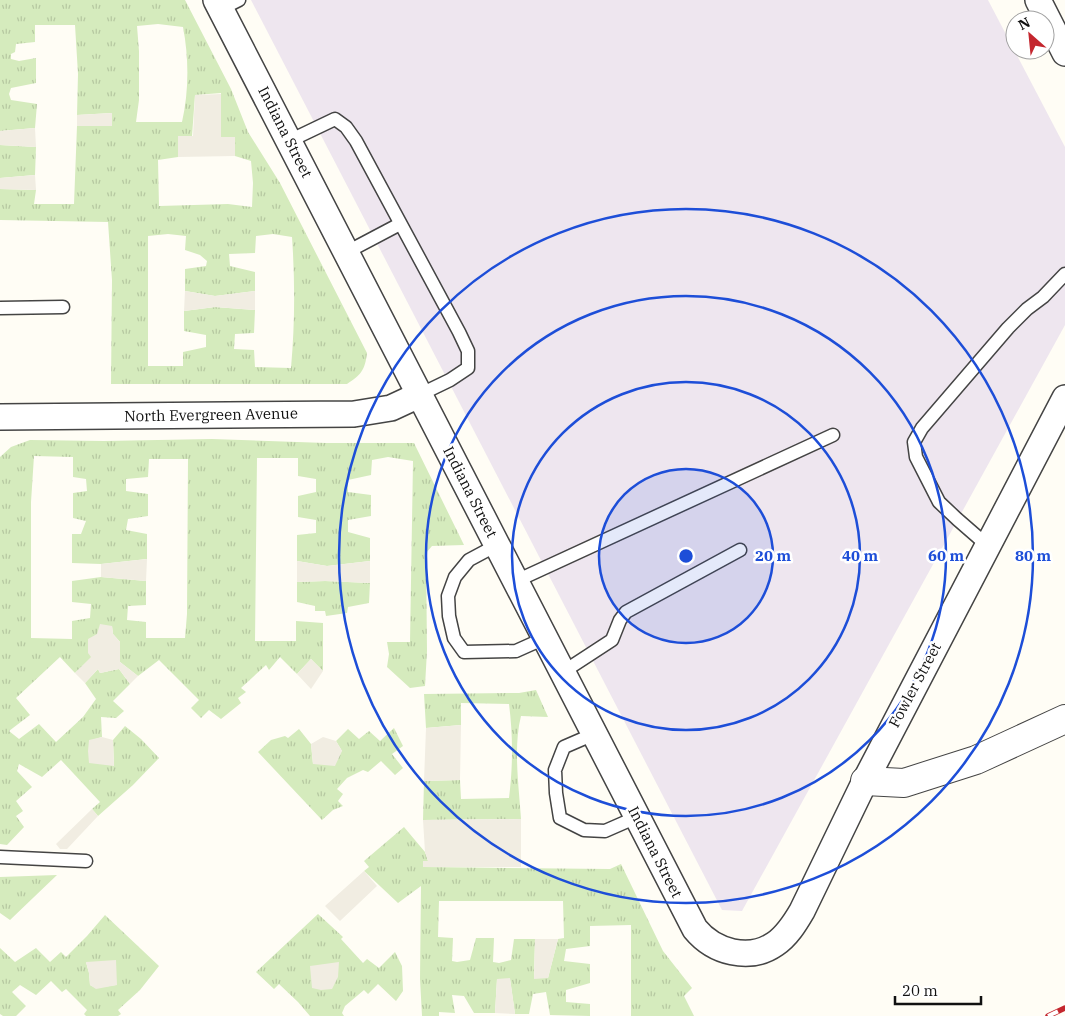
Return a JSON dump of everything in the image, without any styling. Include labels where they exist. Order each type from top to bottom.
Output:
[{"type":"street","points":[[1038,0],[1065,53]]},
{"type":"street","name":"Indiana Street","points":[[226,3],[289,141],[695,929],[707,942],[716,946],[726,950],[750,953]]},
{"type":"street","name":"North Evergreen Avenue","points":[[0,417],[354,414],[391,408],[420,395]]},
{"type":"street","name":"Fowler Street","points":[[750,953],[763,950],[775,944],[793,926],[802,911],[865,780],[1065,398]]},
{"type":"street","points":[[865,780],[904,783],[976,760],[1065,719]]},
{"type":"lane","points":[[289,141],[335,119],[346,127],[356,141],[468,351],[468,368],[450,380],[420,395]]},
{"type":"lane","points":[[347,252],[400,224]]},
{"type":"lane","points":[[988,546],[938,502],[916,457],[914,442],[922,428],[1008,328],[1027,308],[1043,297],[1065,274]]},
{"type":"lane","points":[[0,308],[63,307]]},
{"type":"lane","points":[[516,581],[833,435]]},
{"type":"lane","points":[[497,545],[469,560],[455,577],[448,596],[449,616],[454,638],[464,652],[516,651],[545,638]]},
{"type":"lane","points":[[563,672],[612,640],[620,620],[626,612],[740,550]]},
{"type":"lane","points":[[594,734],[564,747],[555,770],[560,818],[584,830],[604,831],[637,817]]},
{"type":"lane","points":[[0,857],[86,860]]},
{"type":"shaded area","points":[[251,0],[988,0],[1005,32],[1005,60],[1019,60],[1065,147],[1065,325],[742,911],[722,910]]},
{"type":"shaded area","points":[[221,94],[221,137],[235,137],[235,156],[178,157],[178,136],[193,136],[195,95]]},
{"type":"shaded area","points":[[112,113],[112,126],[77,126],[77,115]]},
{"type":"shaded area","points":[[35,128],[36,147],[0,145],[0,131]]},
{"type":"shaded area","points":[[35,175],[36,190],[0,189],[0,178]]},
{"type":"shaded area","points":[[185,291],[215,296],[255,291],[255,310],[215,307],[184,311]]},
{"type":"shaded area","points":[[147,559],[146,581],[101,577],[101,564]]},
{"type":"shaded area","points":[[297,561],[327,566],[370,561],[370,583],[297,582]]},
{"type":"shaded area","points":[[100,624],[112,626],[113,634],[120,642],[120,662],[138,676],[130,684],[119,669],[100,673],[98,669],[85,683],[75,673],[91,657],[88,653],[88,639],[97,634]]},
{"type":"shaded area","points":[[311,659],[323,671],[311,689],[297,674]]},
{"type":"shaded area","points":[[461,725],[460,780],[424,781],[426,728]]},
{"type":"shaded area","points":[[102,737],[113,740],[114,766],[89,763],[89,740]]},
{"type":"shaded area","points":[[323,737],[336,741],[342,751],[335,766],[313,764],[311,744]]},
{"type":"shaded area","points":[[92,809],[98,816],[67,849],[60,849],[56,844]]},
{"type":"shaded area","points":[[521,819],[521,867],[423,867],[423,861],[428,861],[425,852],[423,820]]},
{"type":"shaded area","points":[[364,871],[377,886],[340,921],[325,906]]},
{"type":"shaded area","points":[[535,939],[558,939],[548,978],[534,979]]},
{"type":"shaded area","points":[[116,960],[117,985],[96,989],[90,985],[86,962]]},
{"type":"shaded area","points":[[339,962],[338,977],[332,989],[321,990],[312,988],[310,966]]},
{"type":"shaded area","points":[[510,978],[515,1014],[495,1013],[497,979]]},
{"type":"green space","points":[[0,0],[185,0],[231,89],[248,132],[280,183],[367,353],[362,372],[347,384],[111,384],[112,280],[108,222],[0,220],[0,189],[36,190],[34,204],[74,204],[77,126],[111,126],[112,113],[77,115],[78,74],[75,25],[35,25],[35,42],[16,44],[15,52],[11,54],[11,59],[19,61],[36,58],[36,83],[11,88],[9,94],[11,100],[37,104],[35,128],[0,131]],"holes":[[[158,24],[183,27],[187,74],[182,122],[136,122],[139,100],[137,26]],[[221,93],[221,138],[235,137],[235,156],[251,161],[253,183],[252,207],[228,204],[159,206],[158,160],[178,157],[178,136],[192,136],[195,95]],[[168,234],[186,236],[185,250],[200,255],[207,261],[206,266],[185,269],[185,291],[215,296],[255,291],[255,272],[230,266],[229,254],[255,253],[256,236],[273,234],[292,237],[294,302],[291,368],[255,367],[254,350],[234,349],[235,334],[254,333],[255,310],[215,307],[184,311],[184,331],[206,335],[206,347],[183,352],[183,366],[148,366],[148,236]]]},
{"type":"green space","points":[[0,145],[36,147],[35,175],[0,178]]},
{"type":"green space","points":[[212,439],[326,443],[414,443],[464,545],[432,546],[426,553],[427,651],[425,686],[410,688],[387,667],[389,654],[387,642],[410,642],[413,461],[388,457],[372,460],[371,475],[348,480],[348,492],[371,495],[371,516],[348,520],[348,532],[370,538],[370,561],[327,566],[297,561],[297,535],[316,533],[316,520],[298,517],[298,496],[316,492],[316,479],[298,476],[298,458],[257,458],[255,641],[296,641],[296,621],[323,623],[323,671],[311,659],[297,674],[280,657],[269,670],[266,665],[241,688],[246,692],[238,698],[241,703],[221,719],[209,710],[201,718],[191,708],[199,700],[159,660],[138,676],[120,662],[120,642],[113,634],[112,626],[92,657],[75,673],[60,657],[16,698],[30,715],[9,731],[19,739],[39,724],[56,742],[83,717],[96,699],[85,683],[98,669],[100,673],[119,669],[130,684],[113,701],[124,711],[116,718],[101,717],[102,737],[89,741],[114,766],[113,740],[125,726],[159,758],[133,785],[98,816],[92,809],[100,802],[61,760],[42,777],[19,764],[17,771],[32,787],[16,801],[23,811],[16,816],[24,827],[7,845],[0,844],[0,457],[11,447],[30,440]],"holes":[[[34,456],[73,457],[73,477],[86,479],[87,491],[73,493],[73,518],[86,521],[81,534],[72,534],[72,563],[101,564],[147,559],[147,534],[126,530],[128,519],[148,516],[148,494],[126,491],[126,479],[148,477],[149,459],[188,459],[187,614],[185,638],[146,638],[146,622],[127,620],[128,606],[146,605],[146,581],[101,577],[72,581],[72,602],[91,604],[90,618],[72,621],[72,639],[31,638],[31,502]]]},
{"type":"green space","points":[[297,582],[370,583],[369,603],[348,607],[347,613],[326,616],[325,611],[315,611],[315,606],[297,602]]},
{"type":"green space","points":[[536,690],[548,717],[521,716],[517,754],[521,819],[423,820],[424,781],[460,780],[461,799],[509,798],[512,751],[509,704],[461,703],[461,725],[426,728],[424,694],[519,693]]},
{"type":"green space","points":[[394,728],[403,746],[392,754],[403,768],[395,775],[381,761],[368,772],[363,770],[347,778],[337,789],[343,794],[338,801],[343,806],[333,810],[322,820],[258,752],[271,740],[285,736],[288,738],[299,729],[311,744],[313,764],[342,751],[336,741],[348,729],[359,739],[369,731],[380,741]]},
{"type":"green space","points":[[404,827],[425,852],[428,861],[424,861],[424,867],[610,869],[621,864],[663,951],[692,988],[684,996],[694,1016],[631,1016],[631,925],[590,926],[590,946],[566,949],[564,961],[590,964],[590,983],[566,990],[566,1002],[590,1004],[590,1016],[550,1015],[546,992],[533,994],[529,1014],[515,1014],[510,979],[497,979],[495,1013],[474,1013],[464,996],[452,995],[455,1013],[439,1012],[439,1016],[422,1016],[420,979],[421,886],[398,903],[364,871],[369,867],[364,861]],"holes":[[[439,901],[563,901],[564,938],[558,939],[548,978],[534,978],[535,939],[514,939],[511,960],[499,963],[493,962],[494,938],[476,938],[470,960],[457,962],[452,961],[453,938],[438,937]]]},
{"type":"green space","points":[[57,875],[10,920],[0,913],[0,877]]},
{"type":"green space","points":[[318,914],[343,937],[341,939],[363,963],[367,959],[379,968],[395,952],[402,966],[403,991],[396,1001],[378,984],[368,994],[364,990],[345,1006],[342,1013],[344,1016],[310,1016],[279,984],[274,989],[256,972]]},
{"type":"green space","points":[[105,915],[159,966],[140,990],[118,1010],[121,1014],[118,1016],[86,1016],[84,1014],[87,1010],[66,989],[62,992],[51,981],[36,995],[20,985],[12,992],[26,1006],[16,1016],[3,1016],[0,1014],[0,948],[15,962],[36,948],[50,962],[61,952],[66,957]],"holes":[[[86,962],[116,985],[96,988],[90,985]]]},
{"type":"railway","points":[[1048,1016],[1065,1008]]}]
